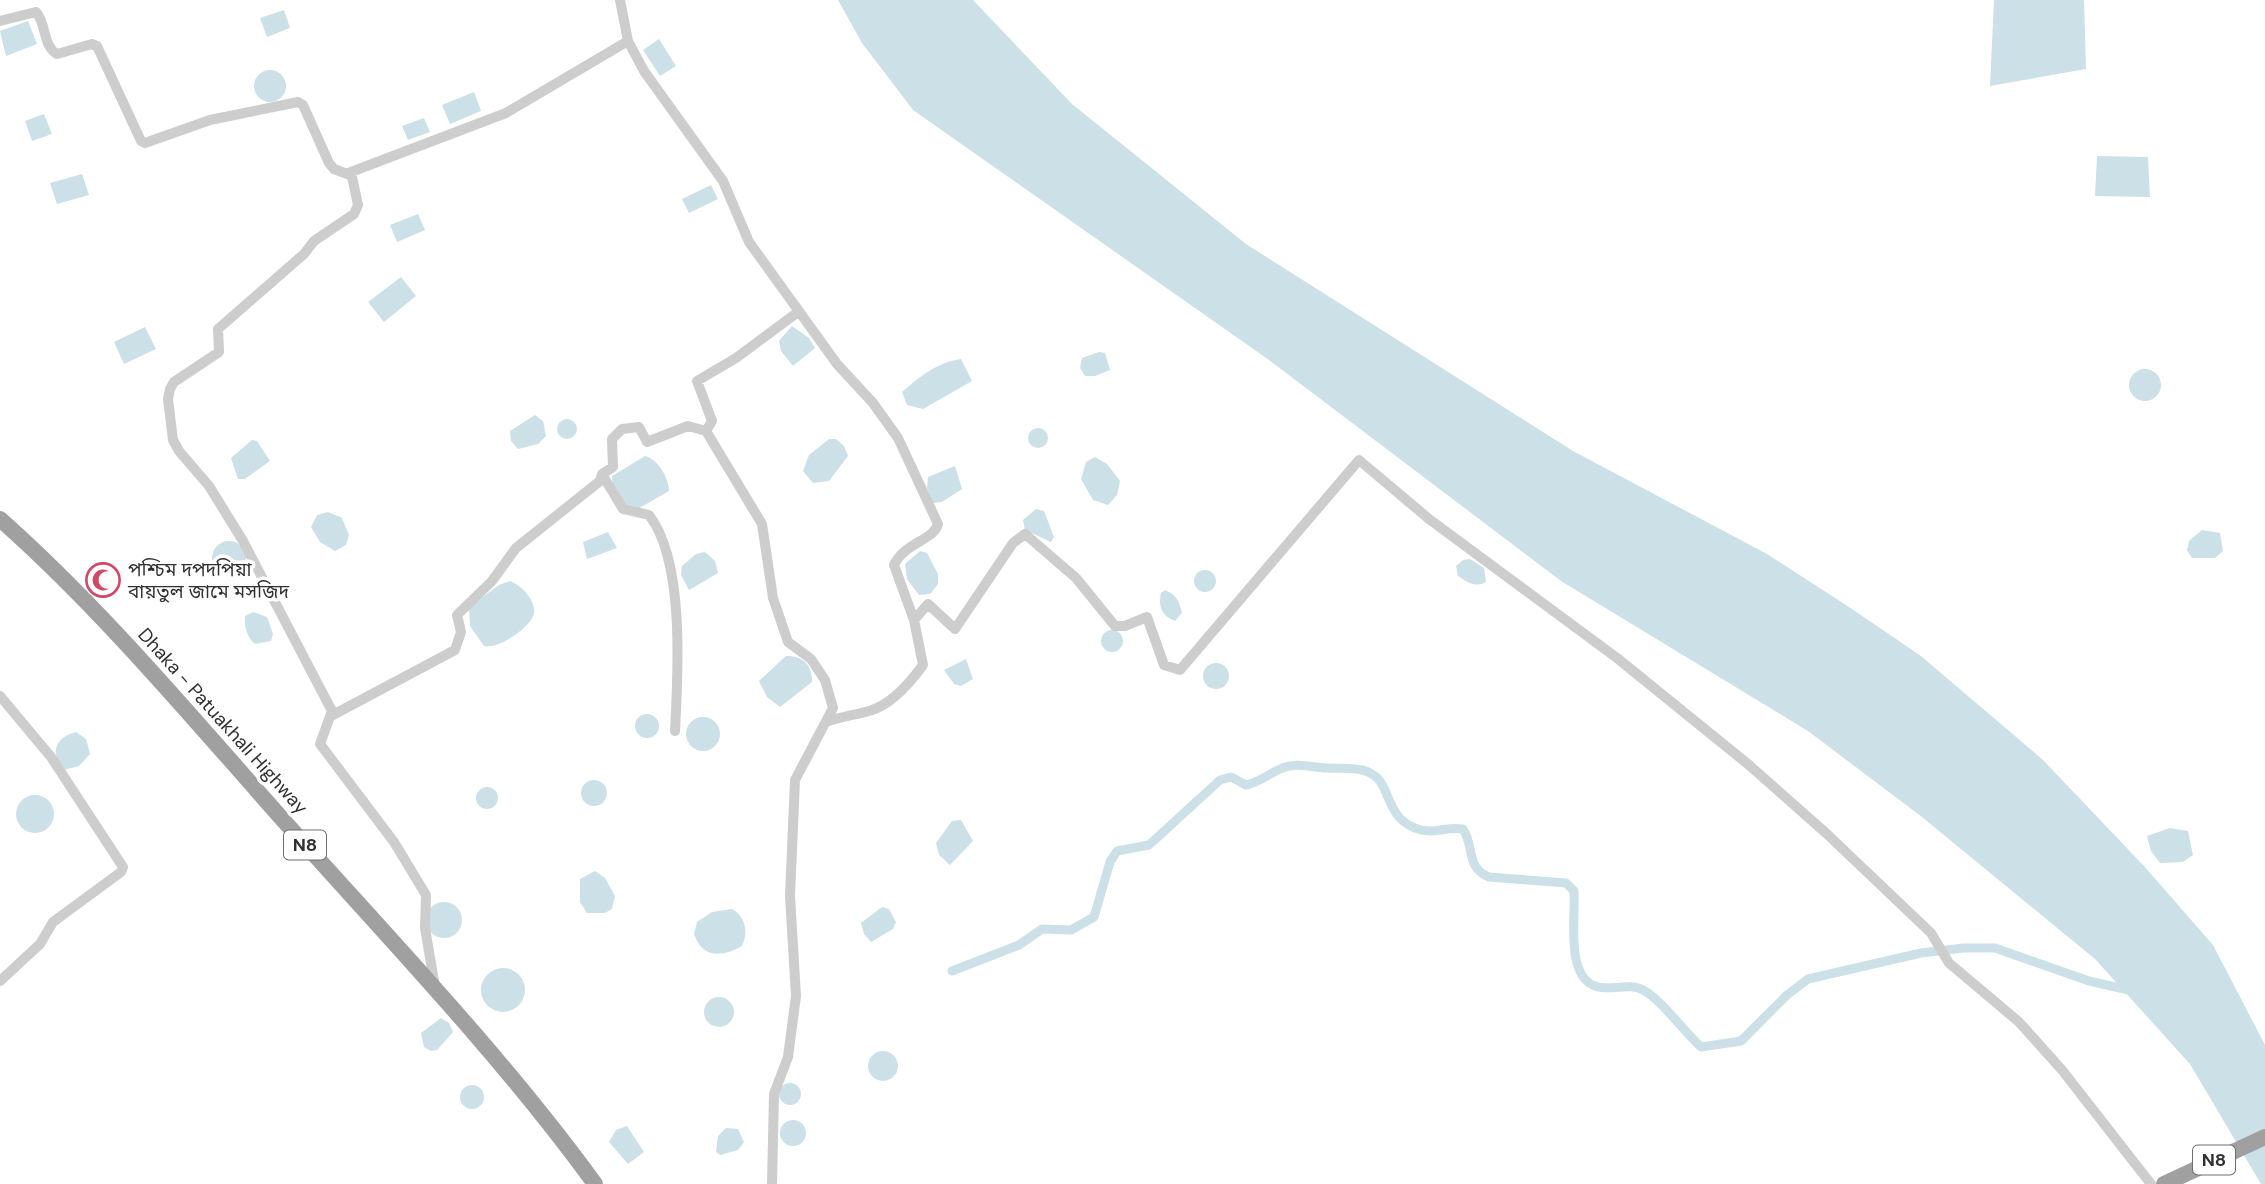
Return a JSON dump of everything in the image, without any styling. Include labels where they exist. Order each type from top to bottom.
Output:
[{"type":"highway","name":"Dhaka - Patuakhali Highway","points":[[0,519],[61,574],[436,991],[556,1130],[595,1184]]},
{"type":"highway","name":"N8","points":[[2164,1184],[2265,1137]]},
{"type":"street","points":[[620,0],[628,41],[644,71],[723,181],[749,242],[798,312],[898,438],[938,524],[931,535],[900,554],[894,565],[914,620],[923,665],[907,687],[869,711],[855,712],[826,722]]},
{"type":"street","points":[[0,21],[36,12],[41,18],[50,48],[57,54],[92,44],[97,46],[141,141],[145,144],[210,120],[298,102],[329,163],[334,169],[350,175]]},
{"type":"street","points":[[436,991],[425,928],[426,895],[394,842],[320,744],[332,711],[243,541],[209,486],[173,440],[168,399],[174,382],[219,352],[218,329],[304,254],[314,241],[354,214],[358,205],[350,175],[354,169],[506,113],[628,41]]},
{"type":"street","points":[[706,431],[712,421],[696,381],[736,358],[798,312]]},
{"type":"street","points":[[331,716],[456,650],[461,632],[457,615],[464,604],[492,581],[516,548],[600,481],[602,474],[613,467],[612,439],[622,429],[639,427],[647,442],[688,426],[706,431],[762,524],[770,561],[773,598],[788,642],[811,659],[825,680],[833,708],[795,780],[790,896],[796,996],[788,1057],[774,1094],[772,1184]]},
{"type":"street","points":[[914,620],[928,604],[955,629],[1013,543],[1025,534],[1076,578],[1115,626],[1125,626],[1147,617],[1164,665],[1180,670],[1359,460],[1429,519],[1618,658],[1749,765],[1931,933],[1949,963],[2019,1022],[2062,1070],[2151,1184]]},
{"type":"street","points":[[602,474],[624,509],[649,515],[669,555],[676,625],[675,732]]},
{"type":"street","points":[[0,696],[51,758],[122,867],[121,872],[53,922],[40,944],[0,981]]},
{"type":"shaded area","points":[[838,0],[973,0],[1072,104],[1246,244],[1573,451],[1767,554],[1921,656],[2043,760],[2144,866],[2213,945],[2265,1045],[2265,1184],[2261,1184],[2190,1064],[2095,959],[1922,817],[1808,731],[1561,581],[1269,360],[913,110],[862,43]]},
{"type":"shaded area","points":[[1994,0],[2084,0],[2086,69],[1990,86]]},
{"type":"shaded area","points":[[284,10],[290,28],[267,37],[260,18]]},
{"type":"shaded area","points":[[28,21],[37,44],[6,56],[0,31]]},
{"type":"shaded area","points":[[659,39],[676,66],[660,76],[643,50]]},
{"type":"shaded area","points":[[270,70],[281,75],[286,86],[281,97],[270,102],[259,97],[254,86],[259,75]]},
{"type":"shaded area","points":[[474,92],[481,111],[450,124],[442,105]]},
{"type":"shaded area","points":[[44,114],[52,134],[32,141],[25,121]]},
{"type":"shaded area","points":[[424,118],[430,132],[408,140],[402,126]]},
{"type":"shaded area","points":[[2097,156],[2148,157],[2150,197],[2095,196]]},
{"type":"shaded area","points":[[82,174],[89,195],[57,204],[50,183]]},
{"type":"shaded area","points":[[711,185],[718,199],[689,213],[682,199]]},
{"type":"shaded area","points":[[418,214],[425,230],[397,242],[390,225]]},
{"type":"shaded area","points":[[401,277],[416,296],[384,322],[368,302]]},
{"type":"shaded area","points":[[792,326],[809,338],[815,348],[793,366],[781,351],[779,341]]},
{"type":"shaded area","points":[[145,327],[156,349],[124,364],[114,342]]},
{"type":"shaded area","points":[[1099,352],[1105,353],[1110,370],[1095,376],[1085,376],[1080,368],[1082,358]]},
{"type":"shaded area","points":[[961,359],[972,381],[923,409],[907,405],[902,392],[908,386],[937,367]]},
{"type":"shaded area","points":[[2145,369],[2156,374],[2161,385],[2156,396],[2145,401],[2134,396],[2129,385],[2134,374]]},
{"type":"shaded area","points":[[535,415],[543,421],[546,436],[538,444],[518,449],[511,441],[510,431]]},
{"type":"shaded area","points":[[563,419],[571,419],[577,429],[571,439],[563,439],[557,433],[557,425]]},
{"type":"shaded area","points":[[1038,428],[1045,431],[1048,438],[1045,445],[1038,448],[1031,445],[1028,438],[1031,431]]},
{"type":"shaded area","points":[[829,439],[836,439],[844,446],[848,456],[829,481],[813,483],[803,471],[809,455]]},
{"type":"shaded area","points":[[252,440],[257,441],[270,461],[245,479],[238,479],[231,458]]},
{"type":"shaded area","points":[[645,456],[662,470],[669,491],[636,510],[619,497],[612,476]]},
{"type":"shaded area","points":[[1095,457],[1107,464],[1120,481],[1117,495],[1108,505],[1093,500],[1081,479],[1086,462]]},
{"type":"shaded area","points":[[955,466],[962,489],[942,502],[933,503],[927,488],[928,477]]},
{"type":"shaded area","points":[[1036,509],[1044,511],[1054,537],[1051,542],[1025,530],[1023,520]]},
{"type":"shaded area","points":[[328,512],[342,518],[349,535],[346,545],[335,551],[320,542],[311,527],[317,515]]},
{"type":"shaded area","points":[[2202,530],[2220,533],[2223,551],[2215,558],[2192,558],[2187,550],[2189,541]]},
{"type":"shaded area","points":[[608,532],[617,548],[587,559],[583,542]]},
{"type":"shaded area","points":[[229,541],[241,546],[246,558],[241,570],[229,575],[217,570],[212,558],[217,546]]},
{"type":"shaded area","points":[[920,551],[927,553],[938,574],[938,584],[930,594],[919,595],[907,579],[905,564]]},
{"type":"shaded area","points":[[705,552],[715,561],[718,573],[689,590],[681,575],[682,566],[696,554]]},
{"type":"shaded area","points":[[1470,559],[1484,568],[1486,582],[1475,584],[1458,576],[1456,566],[1463,560]]},
{"type":"shaded area","points":[[1205,570],[1213,573],[1216,581],[1213,589],[1205,592],[1197,589],[1194,581],[1197,573]]},
{"type":"shaded area","points":[[510,581],[529,597],[534,614],[517,634],[497,645],[484,646],[470,626],[469,607],[499,585]]},
{"type":"shaded area","points":[[1165,590],[1175,596],[1180,605],[1182,613],[1175,621],[1166,616],[1160,606],[1161,593]]},
{"type":"shaded area","points":[[253,612],[267,617],[273,634],[271,641],[255,644],[250,639],[245,616]]},
{"type":"shaded area","points":[[1108,630],[1116,630],[1123,637],[1123,645],[1116,652],[1108,652],[1101,645],[1101,637]]},
{"type":"shaded area","points":[[786,656],[797,657],[805,662],[811,671],[812,682],[780,707],[767,697],[759,681]]},
{"type":"shaded area","points":[[966,659],[973,679],[961,686],[954,684],[944,670]]},
{"type":"shaded area","points":[[1216,663],[1225,667],[1229,676],[1225,685],[1216,689],[1207,685],[1203,676],[1207,667]]},
{"type":"shaded area","points":[[647,714],[655,718],[659,726],[655,734],[647,738],[639,734],[635,726],[639,718]]},
{"type":"shaded area","points":[[703,717],[715,722],[720,734],[715,746],[703,751],[691,746],[686,734],[691,722]]},
{"type":"shaded area","points":[[76,732],[86,739],[90,754],[79,766],[64,770],[57,758],[56,747],[63,738]]},
{"type":"shaded area","points":[[594,780],[603,784],[607,793],[603,802],[594,806],[585,802],[581,793],[585,784]]},
{"type":"shaded area","points":[[487,787],[495,790],[498,798],[495,806],[487,809],[479,806],[476,798],[479,790]]},
{"type":"shaded area","points":[[35,795],[48,801],[54,814],[48,827],[35,833],[22,827],[16,814],[22,801]]},
{"type":"shaded area","points":[[961,820],[973,841],[950,865],[939,855],[936,843],[952,821]]},
{"type":"shaded area","points":[[2170,828],[2188,831],[2193,855],[2183,862],[2160,863],[2151,851],[2147,836]]},
{"type":"shaded area","points":[[595,871],[605,878],[615,896],[612,909],[605,913],[587,913],[580,902],[580,879]]},
{"type":"shaded area","points":[[444,902],[457,907],[462,920],[457,933],[444,938],[431,933],[426,920],[431,907]]},
{"type":"shaded area","points":[[882,907],[889,909],[896,922],[893,929],[871,942],[864,934],[861,923]]},
{"type":"shaded area","points":[[732,909],[740,916],[744,925],[742,946],[721,954],[708,952],[702,948],[694,934],[697,922],[712,912]]},
{"type":"shaded area","points":[[503,968],[512,969],[519,974],[524,981],[524,999],[519,1006],[512,1011],[503,1012],[494,1011],[487,1006],[482,999],[481,990],[482,981],[487,974],[494,969]]},
{"type":"shaded area","points":[[719,997],[730,1001],[734,1012],[730,1023],[719,1027],[708,1023],[704,1012],[708,1001]]},
{"type":"shaded area","points":[[441,1018],[449,1023],[453,1032],[437,1050],[431,1051],[424,1047],[421,1033]]},
{"type":"shaded area","points":[[883,1051],[894,1055],[898,1066],[894,1077],[883,1081],[872,1077],[868,1066],[872,1055]]},
{"type":"shaded area","points":[[790,1083],[798,1086],[801,1094],[798,1102],[790,1105],[782,1102],[779,1094],[782,1086]]},
{"type":"shaded area","points":[[472,1085],[481,1088],[484,1097],[481,1106],[472,1109],[463,1106],[460,1097],[463,1088]]},
{"type":"shaded area","points":[[793,1120],[802,1124],[806,1133],[802,1142],[793,1146],[784,1142],[780,1133],[784,1124]]},
{"type":"shaded area","points":[[627,1126],[644,1152],[628,1164],[609,1142],[616,1130]]},
{"type":"shaded area","points":[[726,1128],[738,1129],[744,1142],[738,1150],[720,1155],[716,1152],[718,1136]]},
{"type":"waterway","points":[[952,971],[1019,945],[1042,929],[1071,930],[1094,917],[1110,862],[1117,851],[1149,845],[1220,780],[1231,777],[1246,785],[1275,771],[1298,765],[1360,769],[1374,775],[1384,788],[1396,814],[1406,823],[1426,831],[1463,829],[1476,868],[1489,877],[1566,883],[1574,891],[1574,944],[1579,970],[1586,980],[1601,988],[1631,987],[1643,990],[1658,1001],[1701,1047],[1741,1041],[1787,995],[1808,979],[1921,953],[1963,948],[1995,948],[2089,981],[2133,991]]},
{"type":"place","name":"পশ্চিম দপদপিয়া বায়তুল জামে মসজিদ","points":[[103,580]]}]
